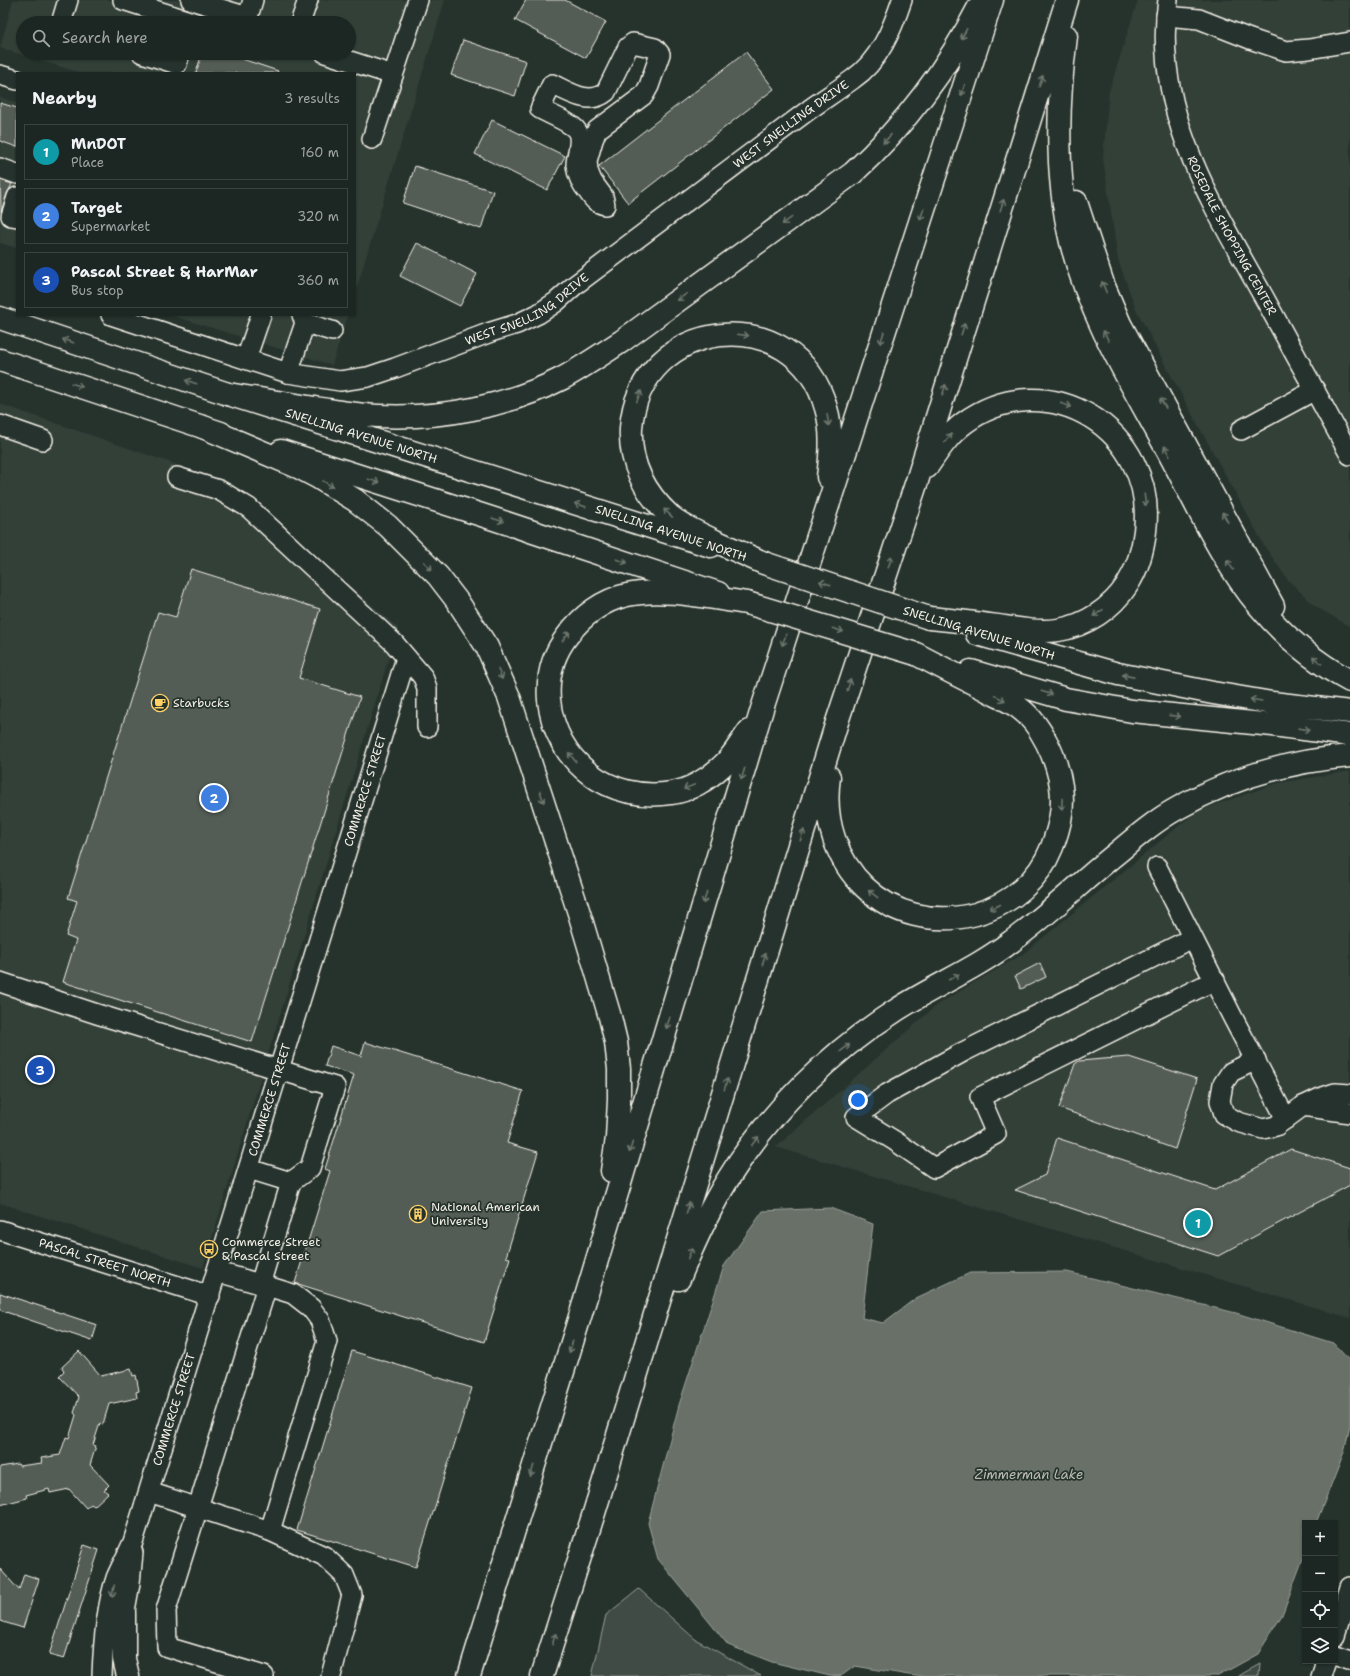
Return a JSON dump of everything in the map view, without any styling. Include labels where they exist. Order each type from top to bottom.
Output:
[{"type":"main road","points":[[228,394],[342,412],[377,416],[415,417],[453,413],[491,405],[527,393],[562,378],[590,363],[622,341],[853,173],[873,155],[904,122],[932,86],[956,49],[982,0]]},
{"type":"main road","points":[[469,1676],[582,1310],[762,709],[992,0]]},
{"type":"main road","points":[[542,1676],[594,1513],[837,722],[917,481],[1067,0]]},
{"type":"main road","points":[[1073,0],[1067,28],[1061,75],[1059,119],[1060,160],[1064,203],[1071,242],[1095,316],[1226,561],[1259,606],[1290,638],[1328,669],[1350,681]]},
{"type":"main road","name":"SNELLING AVENUE NORTH","points":[[0,318],[228,394],[764,563],[1004,642],[1118,674],[1272,703],[1350,712]]},
{"type":"main road","points":[[764,563],[687,528],[671,516],[645,488],[637,471],[632,453],[630,436],[634,409],[640,393],[647,380],[659,365],[675,351],[686,345],[713,335],[729,334],[757,337],[786,349],[797,358],[814,379],[826,408],[830,436],[828,474],[818,536]]},
{"type":"main road","points":[[0,360],[204,427],[491,518],[747,603],[1058,697],[1132,711],[1273,725],[1350,735]]},
{"type":"main road","points":[[917,481],[950,436],[964,423],[980,413],[999,406],[1020,401],[1043,401],[1070,406],[1088,414],[1106,427],[1121,442],[1132,459],[1140,476],[1145,496],[1147,517],[1140,558],[1133,576],[1114,601],[1095,616],[1058,630],[1034,631],[928,618]]},
{"type":"main road","points":[[204,427],[298,467],[319,478],[355,500],[388,526],[438,576],[458,602],[472,623],[498,670],[509,697],[580,916],[603,991],[616,1042],[619,1069],[617,1138],[612,1172],[582,1310]]},
{"type":"main road","points":[[747,603],[664,592],[645,592],[624,595],[606,602],[574,626],[562,643],[553,661],[550,673],[548,692],[550,711],[555,728],[568,752],[580,767],[599,780],[620,790],[637,794],[652,795],[672,793],[690,787],[722,766],[733,754],[762,709]]},
{"type":"main road","points":[[837,722],[828,781],[827,803],[829,824],[835,844],[845,864],[856,880],[871,894],[888,905],[907,913],[930,918],[950,918],[987,911],[1006,902],[1024,888],[1038,874],[1049,854],[1062,816],[1060,776],[1045,738],[1018,707],[916,654]]},
{"type":"main road","points":[[594,1513],[667,1309],[692,1247],[708,1214],[728,1179],[750,1148],[789,1100],[836,1054],[868,1029],[916,998],[971,968],[1012,942],[1117,853],[1176,809],[1234,781],[1272,769],[1350,756]]},
{"type":"main road","points":[[457,1676],[496,1586]]},
{"type":"main road","points":[[124,1613],[124,1659],[128,1676]]},
{"type":"street","points":[[63,16],[68,0]]},
{"type":"street","points":[[123,0],[173,16]]},
{"type":"street","points":[[191,0],[245,16]]},
{"type":"street","points":[[248,16],[253,0]]},
{"type":"street","points":[[302,16],[308,0]]},
{"type":"street","points":[[372,139],[418,0]]},
{"type":"street","name":"WEST SNELLING DRIVE","points":[[114,316],[288,373],[340,381],[368,376],[395,368],[516,324],[538,314],[556,302],[575,286],[810,109],[853,79],[868,65],[880,50],[891,31],[902,0]]},
{"type":"street","points":[[1167,8],[1286,51],[1309,49],[1350,42]]},
{"type":"street","name":"ROSEDALE SHOPPING CENTER","points":[[1167,8],[1165,41],[1170,82],[1181,130],[1193,163],[1231,238],[1350,455]]},
{"type":"street","points":[[633,43],[640,43],[655,48],[660,54],[649,86],[644,95],[598,130],[592,140],[587,161],[588,171],[592,180],[603,196],[605,205],[597,203],[583,186],[578,173],[576,164],[579,138],[578,131],[540,109],[552,84],[584,98],[593,99],[600,97],[606,92],[628,47],[633,43]]},
{"type":"street","points":[[164,60],[177,64],[178,60]]},
{"type":"street","points":[[347,60],[393,75]]},
{"type":"street","points":[[0,75],[16,80]]},
{"type":"street","points":[[0,168],[16,174]]},
{"type":"street","points":[[9,219],[16,200]]},
{"type":"street","points":[[246,359],[261,316]]},
{"type":"street","points":[[288,373],[304,319],[332,331]]},
{"type":"street","points":[[1241,430],[1315,390]]},
{"type":"street","points":[[0,425],[43,440]]},
{"type":"street","points":[[177,477],[219,490],[248,508],[394,643],[423,677],[427,688],[427,727]]},
{"type":"street","name":"COMMERCE STREET","points":[[102,1676],[103,1646],[116,1579],[133,1542],[149,1492],[406,658]]},
{"type":"street","points":[[1157,867],[1286,1119]]},
{"type":"street","points":[[1192,938],[963,1052],[887,1094],[856,1118],[895,1141],[934,1168],[996,1134],[980,1097],[1214,980]]},
{"type":"street","points":[[0,982],[97,1014],[335,1087],[310,1168],[291,1182],[262,1278],[267,1286],[166,1610],[167,1647],[264,1676]]},
{"type":"street","points":[[1256,1060],[1231,1072],[1223,1084],[1220,1101],[1224,1114],[1238,1122],[1263,1129],[1276,1126],[1303,1106],[1335,1093],[1350,1094]]},
{"type":"street","points":[[1303,1106],[1350,1113]]},
{"type":"street","points":[[249,1169],[291,1182]]},
{"type":"street","name":"PASCAL STREET NORTH","points":[[0,1230],[210,1296]]},
{"type":"street","points":[[218,1272],[293,1294],[310,1308],[320,1320],[327,1341],[270,1531]]},
{"type":"street","points":[[149,1492],[270,1531],[324,1556],[344,1575],[352,1595],[330,1676]]},
{"type":"street","name":"COMMERCE STREET","points":[[119,1676],[120,1647],[124,1613],[130,1583],[133,1542]]},
{"type":"street","points":[[1337,1628],[1350,1587]]},
{"type":"street","points":[[1338,1656],[1350,1660]]},
{"type":"street","points":[[1322,1676],[1326,1664]]},
{"type":"shaded area","points":[[13,0],[445,0],[356,290],[356,72],[78,72],[39,60],[356,60],[356,16],[16,16],[16,53],[0,48]]},
{"type":"shaded area","points":[[1138,0],[1350,0],[1350,627],[1315,606],[1288,580],[1265,547],[1136,309],[1118,260],[1103,158],[1109,91]]},
{"type":"shaded area","points":[[0,97],[16,103],[16,248],[0,243]]},
{"type":"shaded area","points":[[173,316],[348,316],[332,365]]},
{"type":"shaded area","points":[[0,404],[233,484],[398,628],[203,1268],[0,1203]]},
{"type":"shaded area","points":[[1350,771],[1350,1318],[776,1147],[938,1004],[1023,954],[1197,811],[1278,783]]},
{"type":"shaded area","points":[[639,1589],[695,1639],[761,1676],[592,1676],[606,1615]]},
{"type":"shaded area","points":[[1260,1664],[1259,1676],[1238,1676]]},
{"type":"water","name":"Zimmerman Lake","points":[[830,1208],[873,1224],[862,1318],[883,1323],[916,1298],[970,1273],[1067,1272],[1236,1313],[1333,1343],[1350,1361],[1350,1426],[1344,1452],[1317,1520],[1302,1520],[1302,1561],[1282,1615],[1258,1654],[1218,1676],[915,1676],[855,1666],[841,1676],[830,1676],[772,1662],[728,1645],[658,1559],[648,1523],[679,1405],[724,1266],[763,1211]]},
{"type":"building","points":[[526,0],[565,0],[606,22],[586,58],[515,20]]},
{"type":"building","points":[[463,40],[526,61],[515,96],[451,75]]},
{"type":"building","points":[[746,52],[774,89],[628,203],[599,166]]},
{"type":"building","points":[[200,60],[245,60],[278,71],[278,72],[196,72]]},
{"type":"building","points":[[0,103],[16,108],[16,147],[0,141]]},
{"type":"building","points":[[492,120],[565,156],[547,190],[475,154]]},
{"type":"building","points":[[415,166],[493,191],[481,229],[403,203]]},
{"type":"building","points":[[0,180],[12,184],[1,212]]},
{"type":"building","points":[[417,243],[477,274],[460,306],[400,276]]},
{"type":"building","points":[[191,569],[320,609],[299,678],[360,697],[252,1042],[63,982],[76,940],[66,936],[77,901],[68,898],[158,612],[176,617]]},
{"type":"building","points":[[1040,963],[1046,977],[1021,989],[1015,976]]},
{"type":"building","name":"National American University","points":[[365,1042],[523,1091],[507,1143],[538,1152],[506,1257],[510,1258],[484,1342],[295,1283],[330,1171],[325,1169],[354,1075],[325,1066],[331,1046],[361,1056]]},
{"type":"building","points":[[1129,1057],[1197,1079],[1175,1149],[1059,1108],[1075,1064],[1079,1061]]},
{"type":"building","points":[[1057,1138],[1215,1190],[1291,1149],[1350,1168],[1350,1185],[1218,1256],[1015,1190],[1045,1175]]},
{"type":"building","points":[[0,1293],[97,1325],[92,1341],[0,1310]]},
{"type":"building","points":[[79,1351],[101,1376],[131,1369],[133,1376],[136,1375],[139,1391],[136,1392],[137,1398],[109,1404],[103,1424],[100,1423],[93,1445],[96,1446],[90,1465],[109,1485],[104,1490],[108,1493],[94,1506],[91,1504],[86,1508],[69,1489],[50,1493],[49,1489],[26,1495],[27,1498],[0,1505],[0,1467],[18,1464],[19,1466],[42,1463],[41,1458],[60,1455],[66,1437],[69,1438],[76,1415],[74,1413],[79,1397],[59,1376],[64,1371],[62,1367]]},
{"type":"building","points":[[352,1351],[472,1388],[416,1567],[297,1530]]},
{"type":"building","points":[[84,1545],[99,1550],[64,1659],[49,1655]]},
{"type":"building","points":[[0,1569],[19,1590],[24,1574],[39,1579],[23,1628],[0,1621]]},
{"type":"place","name":"Starbucks","points":[[160,703]]},
{"type":"place","name":"Target","points":[[214,798]]},
{"type":"place","name":"Pascal Street & HarMar","points":[[40,1070]]},
{"type":"place","name":"National American University","points":[[418,1214]]},
{"type":"place","name":"MnDOT","points":[[1198,1223]]},
{"type":"place","name":"Commerce Street & Pascal Street","points":[[209,1249]]}]
